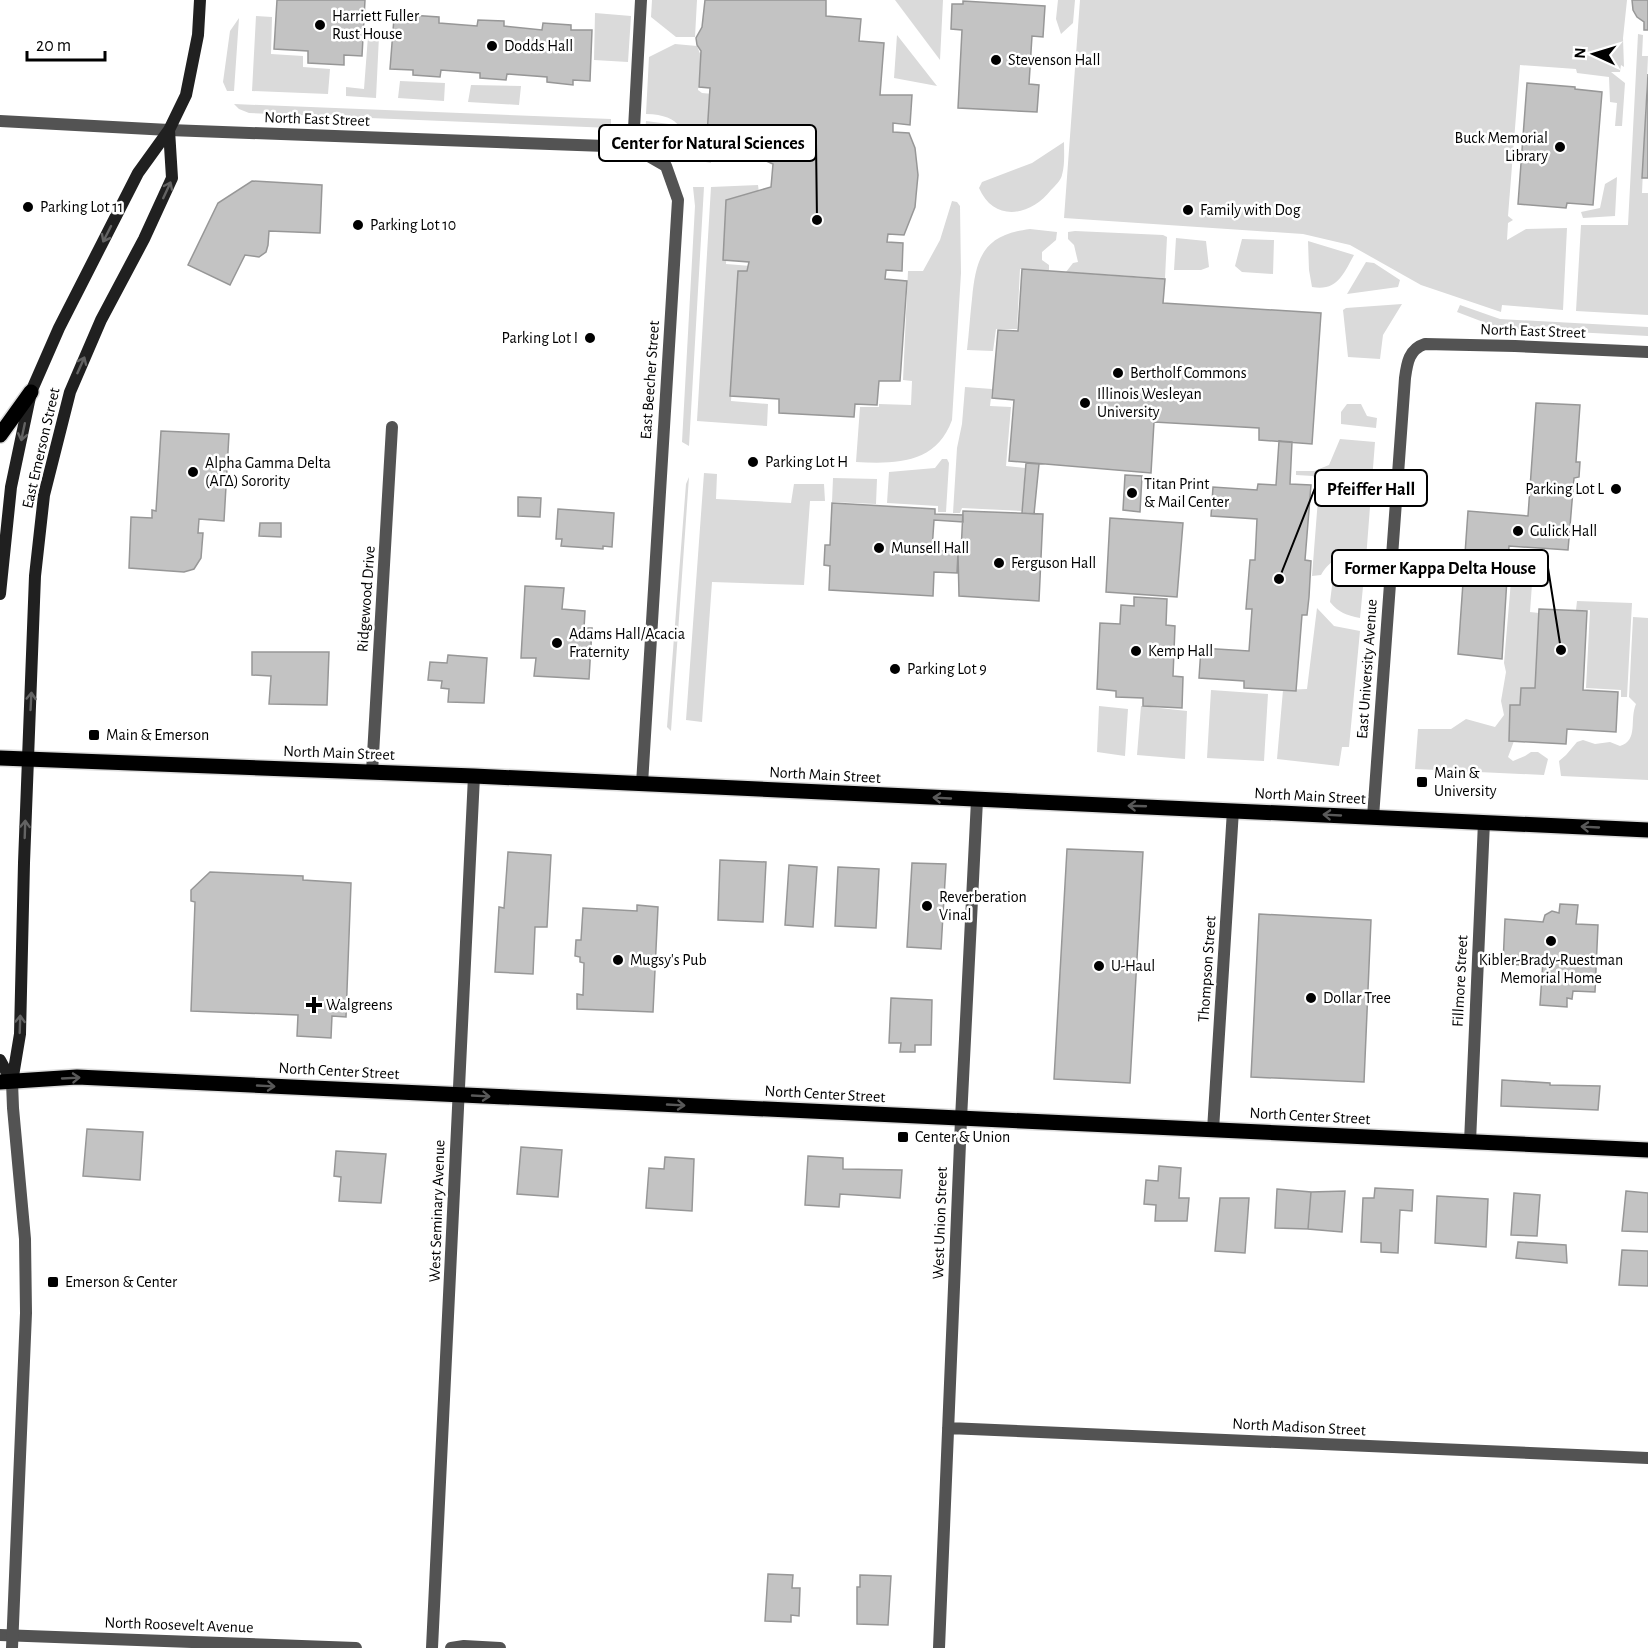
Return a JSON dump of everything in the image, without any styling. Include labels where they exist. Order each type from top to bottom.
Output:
[{"type":"main road","name":"East Emerson Street","points":[[0,594],[11,487],[31,392],[59,328],[138,173],[169,130],[186,95],[198,35],[200,0]]},
{"type":"main road","name":"East Emerson Street","points":[[6,1082],[20,1034],[35,576],[44,495],[70,392],[101,320],[144,239],[172,178],[169,130]]},
{"type":"main road","points":[[0,435],[31,392]]},
{"type":"main road","name":"North Main Street","points":[[0,758],[474,776],[1648,830]]},
{"type":"main road","points":[[0,1060],[6,1082]]},
{"type":"main road","name":"North Center Street","points":[[6,1082],[77,1077],[1648,1150]]},
{"type":"street","points":[[633,147],[641,0]]},
{"type":"street","name":"North East Street","points":[[0,121],[169,130],[633,147]]},
{"type":"street","name":"East Beecher Street","points":[[633,147],[666,165],[678,200],[642,784]]},
{"type":"street","name":"North East Street","points":[[1416,347],[1425,344],[1648,352]]},
{"type":"street","name":"East University Avenue","points":[[1372,817],[1405,378],[1410,354],[1416,347]]},
{"type":"street","name":"Ridgewood Drive","points":[[372,772],[392,427]]},
{"type":"street","name":"West Seminary Avenue","points":[[432,1648],[474,776]]},
{"type":"street","name":"West Union Street","points":[[939,1648],[977,800]]},
{"type":"street","name":"Thompson Street","points":[[1213,1130],[1233,810]]},
{"type":"street","name":"Fillmore Street","points":[[1470,1142],[1484,822]]},
{"type":"street","points":[[6,1082],[14,1118],[25,1239],[26,1313],[8,1639]]},
{"type":"street","name":"North Madison Street","points":[[948,1428],[1648,1458]]},
{"type":"street","name":"North Roosevelt Avenue","points":[[8,1639],[356,1648]]},
{"type":"street","points":[[451,1648],[464,1646],[500,1648]]},
{"type":"shaded area","points":[[652,0],[697,0],[695,37],[676,37],[651,17]]},
{"type":"shaded area","points":[[895,0],[943,0],[940,60]]},
{"type":"shaded area","points":[[1058,0],[1075,0],[1073,23],[1061,34],[1056,19]]},
{"type":"shaded area","points":[[1080,0],[1627,0],[1623,38],[1624,67],[1621,65],[1620,72],[1611,72],[1625,83],[1622,126],[1615,126],[1617,103],[1610,102],[1609,77],[1577,73],[1576,69],[1520,65],[1508,216],[1513,220],[1508,223],[1507,240],[1526,229],[1567,228],[1563,310],[1502,305],[1501,312],[1421,285],[1350,245],[1303,234],[1064,218]]},
{"type":"shaded area","points":[[595,13],[631,16],[628,62],[594,60]]},
{"type":"shaded area","points":[[256,16],[272,17],[271,54],[303,56],[303,67],[330,69],[328,94],[252,91]]},
{"type":"shaded area","points":[[239,18],[234,91],[227,91],[223,82],[230,31]]},
{"type":"shaded area","points":[[1638,34],[1643,35],[1642,56],[1648,56],[1642,193],[1648,193],[1648,315],[1576,311],[1581,225],[1628,225]]},
{"type":"shaded area","points":[[897,35],[937,86],[894,78]]},
{"type":"shaded area","points":[[368,36],[379,36],[376,98],[346,96],[346,87],[364,89]]},
{"type":"shaded area","points":[[675,44],[697,46],[701,56],[698,90],[702,93],[713,94],[711,163],[695,160],[684,133],[674,121],[658,115],[646,114],[649,57]]},
{"type":"shaded area","points":[[400,81],[445,83],[444,101],[398,98]]},
{"type":"shaded area","points":[[471,85],[521,86],[519,105],[468,102]]},
{"type":"shaded area","points":[[234,104],[611,119],[611,128],[249,113]]},
{"type":"shaded area","points":[[646,121],[669,124],[675,131],[688,160],[681,161],[665,143],[645,134]]},
{"type":"shaded area","points":[[1064,142],[1061,177],[1043,199],[1033,206],[1013,212],[1003,211],[994,207],[979,188],[982,182],[1032,163]]},
{"type":"shaded area","points":[[1617,177],[1615,216],[1583,218],[1581,212],[1600,208],[1605,184]]},
{"type":"shaded area","points":[[758,185],[759,193],[729,201],[726,264],[751,266],[751,273],[739,274],[731,401],[768,404],[767,426],[697,421],[711,187]]},
{"type":"shaded area","points":[[693,187],[704,187],[689,446],[682,442],[695,206]]},
{"type":"shaded area","points":[[952,201],[957,202],[960,206],[961,273],[952,420],[945,435],[925,453],[900,461],[856,462],[860,407],[879,407],[879,404],[911,405],[912,381],[903,380],[908,271],[923,271],[940,240]]},
{"type":"shaded area","points":[[1030,229],[1057,232],[1056,240],[1042,252],[1042,260],[1049,265],[1049,270],[1020,269],[1017,329],[996,329],[993,351],[967,350],[976,271],[985,250],[1002,236]]},
{"type":"shaded area","points":[[1068,232],[1167,237],[1165,278],[1066,272],[1073,263],[1078,262],[1074,245],[1068,239]]},
{"type":"shaded area","points":[[1176,238],[1206,241],[1209,267],[1201,270],[1174,270]]},
{"type":"shaded area","points":[[1242,239],[1274,240],[1273,274],[1242,272],[1235,266]]},
{"type":"shaded area","points":[[1308,241],[1354,255],[1339,280],[1334,284],[1321,288],[1312,287]]},
{"type":"shaded area","points":[[1366,262],[1374,263],[1400,280],[1398,287],[1347,294]]},
{"type":"shaded area","points":[[1402,304],[1383,335],[1380,359],[1348,357],[1343,310]]},
{"type":"shaded area","points":[[1460,305],[1500,319],[1648,327],[1648,336],[1499,328],[1457,312]]},
{"type":"shaded area","points":[[965,387],[992,389],[990,406],[1011,407],[1006,466],[1025,468],[1022,511],[962,508],[960,513],[953,513],[957,448],[962,424]]},
{"type":"shaded area","points":[[1347,404],[1361,404],[1367,416],[1377,418],[1376,428],[1341,424],[1341,412]]},
{"type":"shaded area","points":[[1340,439],[1375,442],[1366,559],[1340,559],[1325,568],[1321,575],[1312,576],[1319,486],[1313,476],[1296,475],[1296,471],[1314,471],[1329,465]]},
{"type":"shaded area","points":[[942,459],[947,459],[949,463],[946,512],[938,512],[938,506],[887,503],[889,472],[935,468]]},
{"type":"shaded area","points":[[704,473],[717,474],[716,499],[791,503],[794,484],[824,484],[825,501],[810,501],[804,585],[712,582],[702,722],[686,720]]},
{"type":"shaded area","points":[[689,477],[671,731],[667,727],[686,484]]},
{"type":"shaded area","points":[[833,478],[877,479],[876,504],[832,502]]},
{"type":"shaded area","points":[[1512,569],[1533,570],[1530,612],[1539,613],[1535,688],[1521,688],[1520,705],[1510,705],[1509,741],[1514,741],[1508,757],[1513,761],[1531,752],[1538,752],[1548,759],[1544,775],[1415,769],[1418,729],[1451,729],[1466,719],[1495,727],[1504,715],[1501,701],[1506,672],[1504,663]]},
{"type":"shaded area","points":[[1341,573],[1364,576],[1360,618],[1343,613],[1330,602],[1333,578]]},
{"type":"shaded area","points":[[1577,601],[1632,603],[1627,697],[1621,697],[1621,690],[1586,688],[1590,610],[1576,610]]},
{"type":"shaded area","points":[[1317,608],[1334,626],[1360,631],[1349,747],[1342,747],[1339,766],[1277,759],[1283,690],[1307,689]]},
{"type":"shaded area","points":[[1633,617],[1648,618],[1648,780],[1561,776],[1559,761],[1577,742],[1583,740],[1595,744],[1610,742],[1620,746],[1630,739],[1636,704],[1629,697]]},
{"type":"shaded area","points":[[1211,690],[1268,694],[1264,761],[1207,758]]},
{"type":"shaded area","points":[[1099,706],[1128,709],[1125,756],[1097,752]]},
{"type":"shaded area","points":[[1141,706],[1187,711],[1185,759],[1137,755]]},
{"type":"building","name":"Harriett Fuller Rust House","points":[[277,0],[365,0],[362,56],[344,55],[344,65],[308,63],[308,51],[274,49]]},
{"type":"building","points":[[705,0],[826,0],[826,16],[861,19],[859,41],[884,43],[880,95],[912,95],[910,125],[893,123],[893,132],[909,133],[915,148],[918,175],[915,207],[904,235],[888,234],[887,242],[903,243],[902,271],[886,270],[885,279],[907,281],[900,381],[879,381],[877,405],[855,404],[854,417],[779,413],[779,399],[730,396],[738,271],[747,271],[749,262],[723,260],[726,200],[771,187],[773,164],[707,135],[710,88],[699,87],[701,51],[696,38],[702,27]]},
{"type":"building","points":[[1632,0],[1648,0],[1648,30],[1644,30],[1644,22],[1633,10]]},
{"type":"building","name":"Stevenson Hall","points":[[963,1],[1045,6],[1043,37],[1032,36],[1029,84],[1039,85],[1037,112],[958,108],[962,30],[951,29],[952,4],[963,4]]},
{"type":"building","name":"Dodds Hall","points":[[410,15],[439,17],[439,23],[477,26],[478,20],[504,21],[504,26],[542,30],[543,23],[571,25],[571,30],[592,30],[590,81],[573,80],[573,85],[547,82],[547,77],[507,74],[506,80],[480,78],[480,73],[441,70],[440,77],[413,75],[413,70],[390,69],[394,18],[410,19]]},
{"type":"building","points":[[1648,74],[1648,178],[1642,178]]},
{"type":"building","name":"Buck Memorial Library","points":[[1527,83],[1602,92],[1593,205],[1567,203],[1566,208],[1518,204]]},
{"type":"building","points":[[252,181],[322,185],[320,233],[269,231],[266,252],[259,257],[245,255],[230,285],[188,265],[218,203]]},
{"type":"building","points":[[1022,269],[1165,279],[1163,303],[1321,313],[1312,444],[1259,440],[1259,428],[1154,422],[1151,473],[1009,461],[1014,400],[992,398],[998,330],[1018,331]]},
{"type":"building","name":"Gulick Hall","points":[[1536,403],[1580,405],[1576,462],[1580,462],[1579,477],[1574,478],[1568,550],[1509,546],[1502,659],[1458,654],[1468,511],[1528,516]]},
{"type":"building","name":"Alpha Gamma Delta (ΑΓΔ) Sorority","points":[[161,431],[229,434],[224,521],[199,519],[198,533],[203,533],[201,558],[194,569],[184,572],[129,568],[131,517],[152,518],[152,510],[156,511]]},
{"type":"building","points":[[1279,441],[1292,442],[1290,484],[1311,485],[1305,560],[1311,561],[1309,597],[1307,615],[1302,615],[1296,691],[1244,688],[1244,681],[1199,678],[1201,648],[1249,651],[1252,609],[1246,609],[1250,560],[1255,560],[1257,519],[1211,516],[1213,487],[1257,490],[1258,484],[1276,485]]},
{"type":"building","points":[[1026,463],[1039,464],[1034,514],[1022,513]]},
{"type":"building","name":"Titan Print & Mail Center","points":[[1125,475],[1142,476],[1140,512],[1123,510]]},
{"type":"building","points":[[518,497],[541,498],[540,517],[518,516]]},
{"type":"building","name":"Munsell Hall","points":[[832,503],[935,509],[935,514],[963,515],[963,522],[934,520],[932,550],[958,552],[957,573],[934,572],[933,596],[829,590],[830,566],[824,565],[825,545],[830,545]]},
{"type":"building","points":[[558,509],[614,513],[612,547],[603,546],[603,549],[561,546],[562,539],[556,539]]},
{"type":"building","name":"Ferguson Hall","points":[[963,511],[1043,514],[1039,601],[959,596],[958,552],[961,552]]},
{"type":"building","points":[[1110,518],[1183,523],[1177,597],[1106,592]]},
{"type":"building","points":[[260,523],[281,523],[281,537],[259,536]]},
{"type":"building","name":"Adams Hall/Acacia Fraternity","points":[[525,586],[564,588],[562,609],[585,611],[584,628],[592,628],[589,679],[534,676],[536,658],[521,658]]},
{"type":"building","name":"Kemp Hall","points":[[1134,597],[1167,599],[1166,625],[1175,626],[1173,676],[1183,677],[1182,708],[1143,706],[1143,698],[1116,697],[1116,691],[1097,689],[1100,623],[1120,624],[1121,605],[1134,606]]},
{"type":"building","points":[[1539,609],[1587,611],[1583,690],[1618,692],[1616,732],[1567,729],[1566,744],[1509,741],[1510,705],[1520,705],[1521,688],[1535,688]]},
{"type":"building","points":[[252,652],[329,652],[327,705],[269,704],[271,676],[252,675]]},
{"type":"building","points":[[448,655],[487,658],[484,703],[448,702],[449,689],[441,688],[442,681],[428,680],[430,662],[447,663]]},
{"type":"building","name":"U-Haul","points":[[1067,849],[1143,852],[1130,1083],[1054,1079]]},
{"type":"building","points":[[508,852],[551,855],[547,927],[535,927],[533,974],[495,972],[499,907],[504,908]]},
{"type":"building","points":[[720,860],[766,862],[763,922],[718,920]]},
{"type":"building","name":"Reverberation Vinal","points":[[912,863],[946,864],[941,949],[907,947]]},
{"type":"building","points":[[789,865],[817,867],[813,927],[785,925]]},
{"type":"building","points":[[838,867],[879,869],[876,928],[835,926]]},
{"type":"building","name":"Walgreens","points":[[210,872],[303,876],[303,880],[351,883],[346,1017],[332,1016],[331,1038],[297,1036],[298,1015],[191,1011],[195,902],[191,901],[191,890]]},
{"type":"building","name":"Kibler-Brady-Ruestman Memorial Home","points":[[1560,904],[1578,905],[1576,924],[1598,925],[1595,992],[1573,991],[1572,999],[1567,998],[1567,1007],[1540,1005],[1543,960],[1521,958],[1521,965],[1503,964],[1505,919],[1543,922],[1545,915],[1552,911],[1559,913]]},
{"type":"building","name":"Mugsy's Pub","points":[[637,905],[658,907],[653,1012],[577,1009],[577,994],[583,995],[584,963],[580,962],[580,957],[575,956],[576,940],[581,940],[583,908],[637,911]]},
{"type":"building","name":"Dollar Tree","points":[[1259,914],[1371,920],[1364,1082],[1251,1077]]},
{"type":"building","points":[[891,998],[932,1000],[931,1045],[915,1045],[915,1052],[900,1052],[901,1043],[889,1043]]},
{"type":"building","points":[[1502,1080],[1550,1083],[1550,1085],[1600,1086],[1598,1110],[1501,1106]]},
{"type":"building","points":[[87,1129],[143,1132],[140,1180],[83,1176]]},
{"type":"building","points":[[521,1147],[562,1150],[558,1197],[517,1194]]},
{"type":"building","points":[[336,1151],[386,1154],[381,1203],[339,1201],[341,1177],[334,1176]]},
{"type":"building","points":[[808,1156],[843,1158],[843,1169],[902,1170],[900,1198],[840,1194],[839,1207],[805,1205]]},
{"type":"building","points":[[665,1157],[694,1159],[692,1211],[646,1208],[649,1168],[664,1169]]},
{"type":"building","points":[[1159,1166],[1181,1168],[1179,1198],[1189,1198],[1187,1221],[1155,1221],[1156,1205],[1144,1204],[1146,1180],[1158,1181]]},
{"type":"building","points":[[1375,1188],[1413,1190],[1412,1211],[1400,1210],[1398,1253],[1381,1252],[1381,1243],[1361,1242],[1363,1198],[1374,1198]]},
{"type":"building","points":[[1277,1189],[1311,1192],[1308,1229],[1275,1228]]},
{"type":"building","points":[[1345,1191],[1342,1232],[1308,1229],[1311,1192]]},
{"type":"building","points":[[1626,1191],[1648,1193],[1648,1232],[1622,1231]]},
{"type":"building","points":[[1514,1193],[1540,1195],[1537,1236],[1511,1235]]},
{"type":"building","points":[[1437,1196],[1488,1199],[1486,1247],[1435,1243]]},
{"type":"building","points":[[1220,1198],[1249,1198],[1245,1253],[1215,1251]]},
{"type":"building","points":[[1518,1242],[1566,1245],[1567,1263],[1516,1258]]},
{"type":"building","points":[[1622,1250],[1648,1251],[1648,1286],[1619,1285]]},
{"type":"building","points":[[768,1574],[793,1575],[792,1588],[800,1588],[799,1616],[791,1615],[791,1622],[765,1621]]},
{"type":"building","points":[[860,1575],[891,1576],[888,1625],[857,1624],[857,1587],[860,1587]]},
{"type":"place","name":"Harriett Fuller Rust House","points":[[320,25]]},
{"type":"place","name":"Dodds Hall","points":[[492,46]]},
{"type":"place","name":"Stevenson Hall","points":[[996,60]]},
{"type":"place","name":"Buck Memorial Library","points":[[1560,147]]},
{"type":"place","name":"Parking Lot 11","points":[[28,207]]},
{"type":"place","name":"Family with Dog","points":[[1188,210]]},
{"type":"place","name":"Center for Natural Sciences","points":[[817,220]]},
{"type":"place","name":"Parking Lot 10","points":[[358,225]]},
{"type":"place","name":"Parking Lot I","points":[[590,338]]},
{"type":"place","name":"Bertholf Commons","points":[[1118,373]]},
{"type":"place","name":"Illinois Wesleyan University","points":[[1085,403]]},
{"type":"place","name":"Parking Lot H","points":[[753,462]]},
{"type":"place","name":"Alpha Gamma Delta (ΑΓΔ) Sorority","points":[[193,472]]},
{"type":"place","name":"Parking Lot L","points":[[1616,489]]},
{"type":"place","name":"Titan Print & Mail Center","points":[[1132,493]]},
{"type":"place","name":"Gulick Hall","points":[[1518,531]]},
{"type":"place","name":"Munsell Hall","points":[[879,548]]},
{"type":"place","name":"Ferguson Hall","points":[[999,563]]},
{"type":"place","name":"Pfeiffer Hall","points":[[1279,579]]},
{"type":"place","name":"Adams Hall/Acacia Fraternity","points":[[557,643]]},
{"type":"place","name":"Former Kappa Delta House","points":[[1561,650]]},
{"type":"place","name":"Kemp Hall","points":[[1136,651]]},
{"type":"place","name":"Parking Lot 9","points":[[895,669]]},
{"type":"place","name":"Main & Emerson","points":[[94,735]]},
{"type":"place","name":"Main & University","points":[[1422,782]]},
{"type":"place","name":"Reverberation Vinal","points":[[927,906]]},
{"type":"place","name":"Kibler-Brady-Ruestman Memorial Home","points":[[1551,941]]},
{"type":"place","name":"Mugsy's Pub","points":[[618,960]]},
{"type":"place","name":"U-Haul","points":[[1099,966]]},
{"type":"place","name":"Dollar Tree","points":[[1311,998]]},
{"type":"place","name":"Walgreens","points":[[314,1005]]},
{"type":"place","name":"Center & Union","points":[[903,1137]]},
{"type":"place","name":"Emerson & Center","points":[[53,1282]]}]
